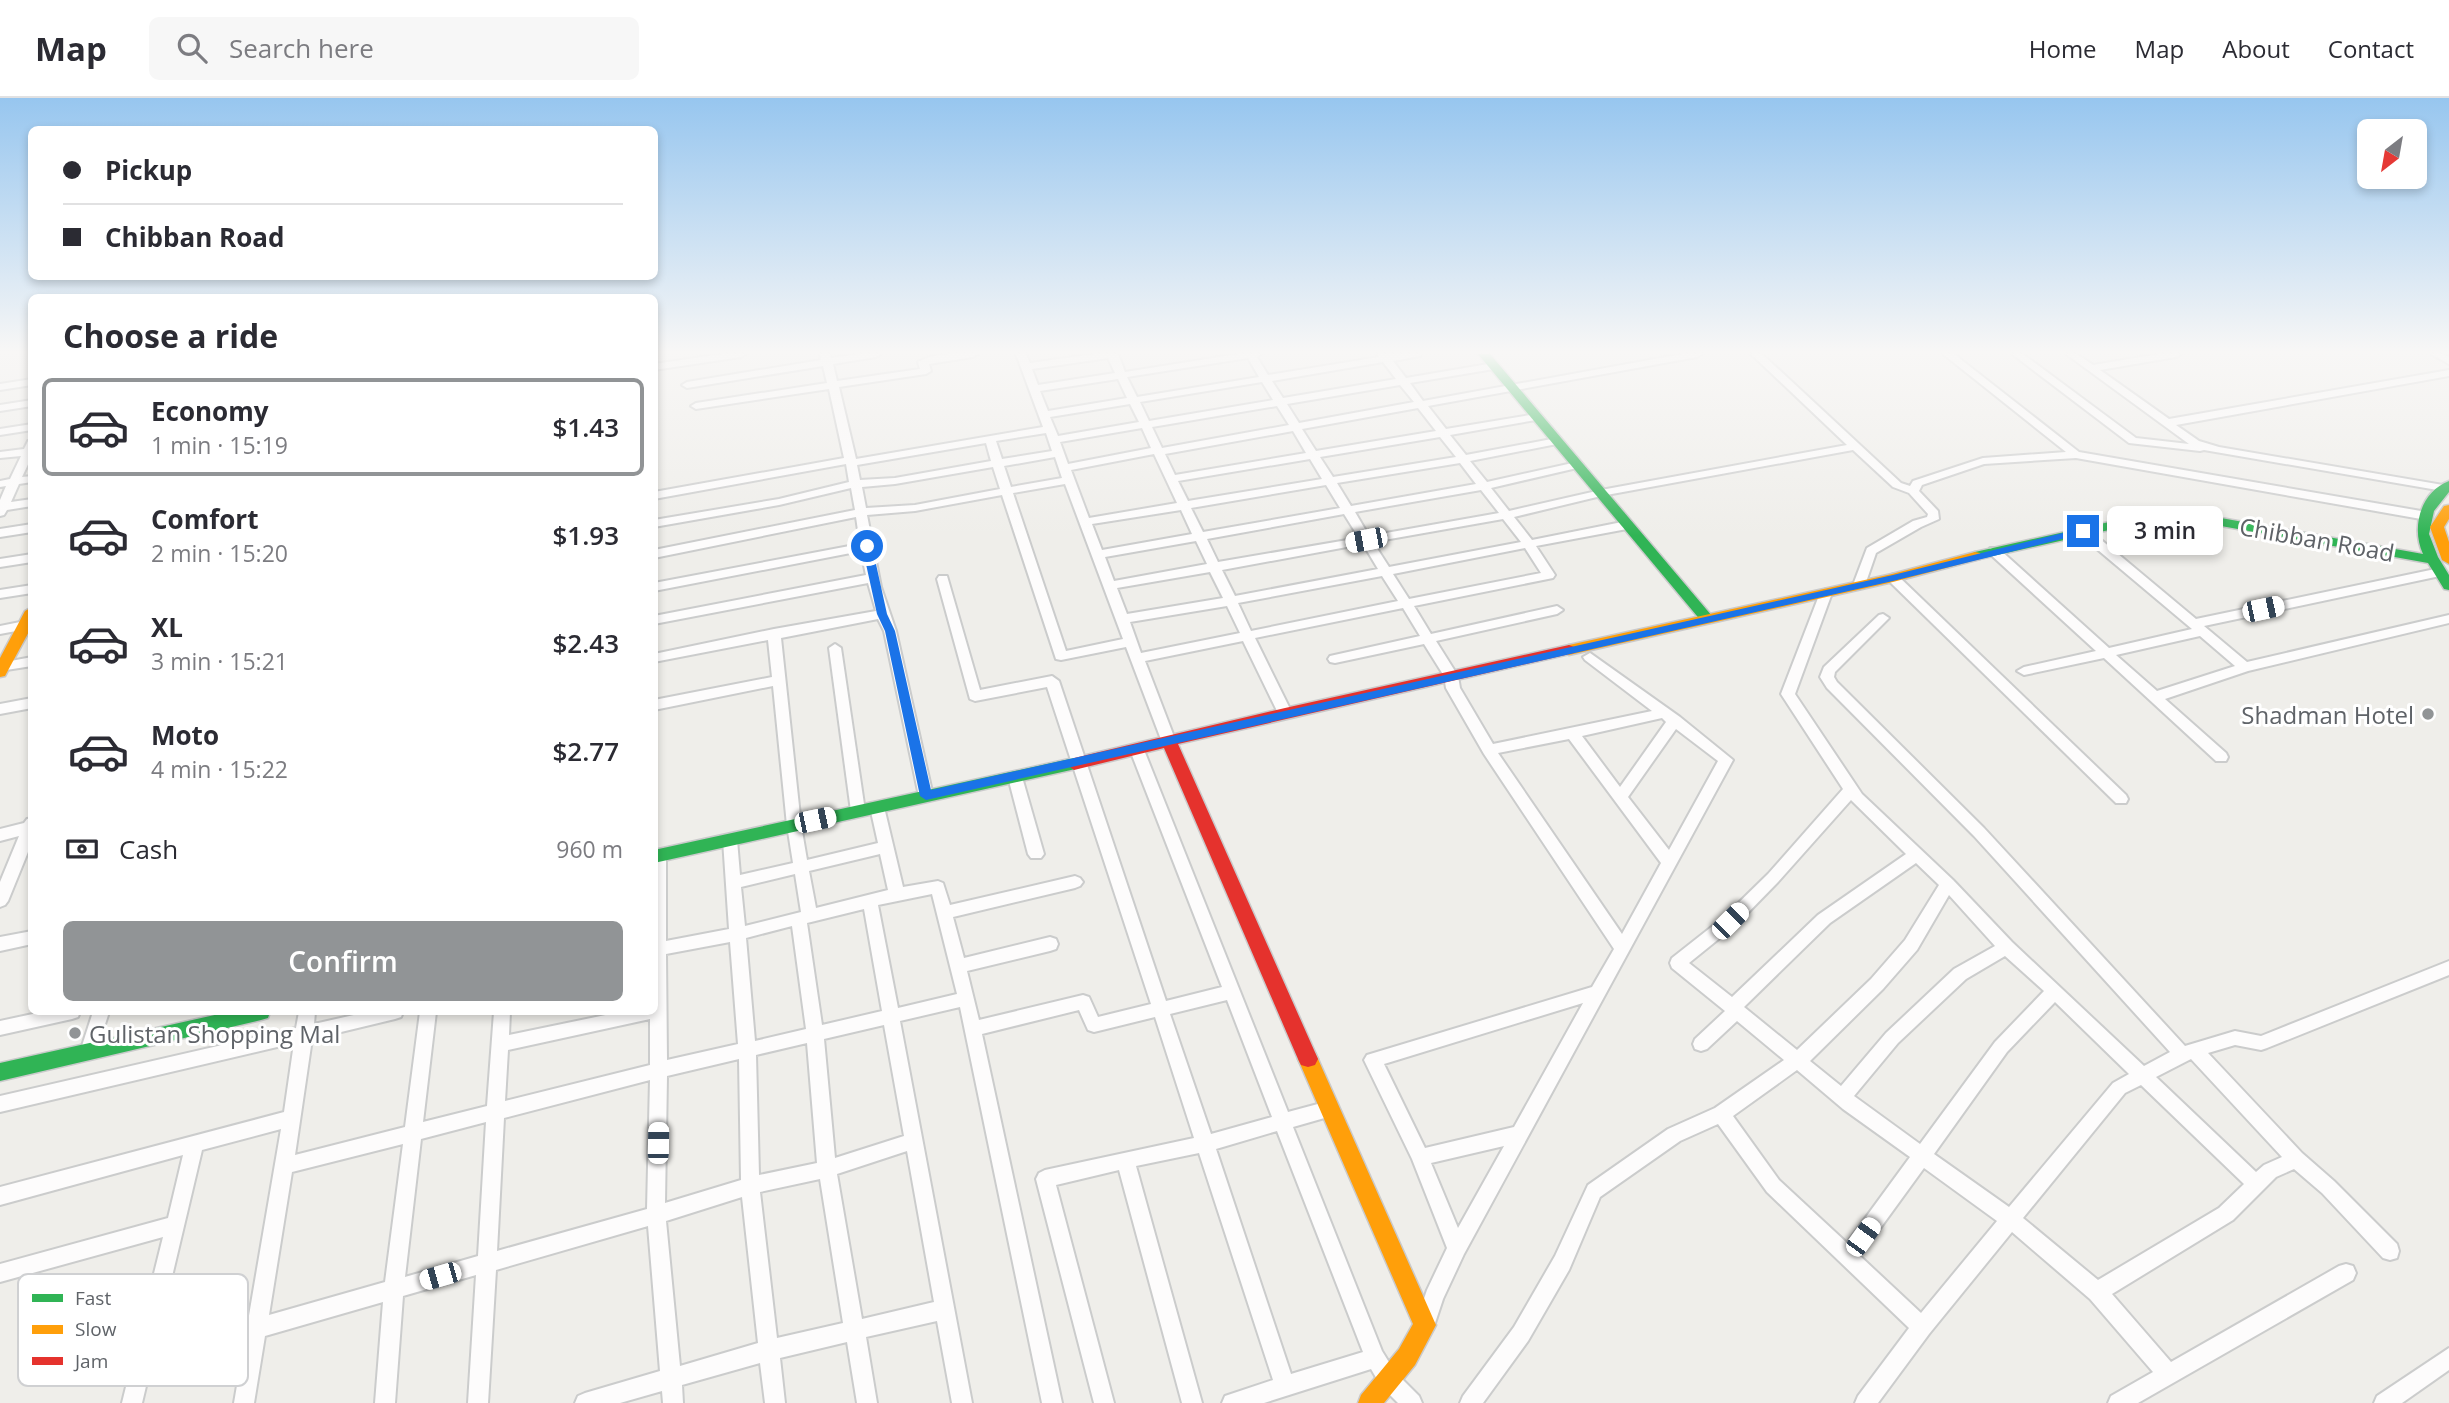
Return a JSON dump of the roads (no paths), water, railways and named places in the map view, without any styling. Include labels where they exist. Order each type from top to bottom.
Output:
[{"type":"street","points":[[841,415],[873,578],[882,614],[890,631],[926,796]]},
{"type":"street","points":[[1044,415],[1172,749],[1424,1325]]},
{"type":"street","points":[[1140,415],[1285,713]]},
{"type":"street","points":[[658,495],[851,461],[990,440],[1145,424],[1201,415]]},
{"type":"street","points":[[1288,415],[1427,639],[1489,750],[1622,948]]},
{"type":"street","points":[[658,553],[861,512],[915,508],[1006,491],[1158,451],[1367,415]]},
{"type":"street","points":[[1136,658],[1549,575],[1528,543],[1429,415]]},
{"type":"street","points":[[1823,415],[1897,485],[1913,491],[1934,516],[1871,551],[1859,585]]},
{"type":"street","points":[[2025,415],[2076,455]]},
{"type":"street","points":[[2098,415],[2133,441],[2211,449],[2448,488]]},
{"type":"street","points":[[2156,415],[2194,443],[2211,449]]},
{"type":"street","points":[[2167,423],[2213,415]]},
{"type":"street","points":[[1171,479],[1536,417],[1707,619]]},
{"type":"street","points":[[0,432],[28,428]]},
{"type":"street","points":[[990,440],[1061,656],[1130,642]]},
{"type":"street","points":[[1085,522],[1557,441]]},
{"type":"street","points":[[1108,586],[1505,515],[1601,493],[1857,446]]},
{"type":"street","points":[[0,455],[28,448]]},
{"type":"street","points":[[28,451],[6,484],[2,510],[28,503]]},
{"type":"street","points":[[658,523],[779,502],[855,484],[1058,453]]},
{"type":"street","points":[[1913,491],[1917,483],[1983,461],[2076,455],[2421,515]]},
{"type":"street","points":[[1097,555],[1483,486],[1577,465]]},
{"type":"street","points":[[6,484],[28,480]]},
{"type":"street","points":[[2444,563],[2422,538],[2421,515],[2448,488]]},
{"type":"street","points":[[2444,563],[2437,527],[2449,509]]},
{"type":"street","name":"Chibban Road","points":[[658,857],[1137,750],[1172,749],[1192,745],[1707,619],[2127,522],[2183,519],[2221,522],[2444,563]]},
{"type":"street","points":[[1122,619],[1627,525]]},
{"type":"street","points":[[0,533],[28,529]]},
{"type":"street","points":[[2083,531],[2245,667]]},
{"type":"street","points":[[658,586],[867,546]]},
{"type":"street","points":[[1994,551],[2221,757]]},
{"type":"street","points":[[0,563],[28,559]]},
{"type":"street","points":[[2024,671],[2108,652],[2444,563]]},
{"type":"street","points":[[658,619],[873,578]]},
{"type":"street","points":[[1893,578],[2121,799]]},
{"type":"street","points":[[943,579],[975,696],[1052,681],[1285,1386]]},
{"type":"street","points":[[0,594],[28,590]]},
{"type":"street","points":[[1826,593],[1788,694],[1852,790],[1948,884],[2006,947],[2142,1073],[2257,1185]]},
{"type":"street","points":[[1335,659],[1557,610]]},
{"type":"street","points":[[658,657],[882,614]]},
{"type":"street","points":[[1883,618],[1829,670],[1827,677],[1832,685],[1979,832],[2188,1052],[2390,1251]]},
{"type":"street","name":"Chibban Road","points":[[1172,749],[1285,713],[1590,657],[1673,638],[1702,627],[1707,619]]},
{"type":"street","points":[[2155,697],[2245,667],[2449,619]]},
{"type":"street","points":[[0,629],[28,620]]},
{"type":"street","points":[[1,668],[28,622]]},
{"type":"street","points":[[774,633],[794,825],[801,867],[827,1169],[867,1403]]},
{"type":"street","points":[[835,649],[858,811]]},
{"type":"street","points":[[1369,1403],[1407,1357],[1424,1325],[1457,1248],[1726,760],[1590,657]]},
{"type":"street","points":[[1,668],[28,662]]},
{"type":"street","points":[[658,704],[779,680]]},
{"type":"street","points":[[0,709],[28,704]]},
{"type":"street","points":[[1489,750],[1670,717]]},
{"type":"street","points":[[1620,798],[1670,717]]},
{"type":"street","points":[[1572,733],[1670,862]]},
{"type":"street","points":[[1137,750],[1375,1358],[1388,1379],[1412,1403]]},
{"type":"street","points":[[1016,777],[1036,854]]},
{"type":"street","points":[[1852,790],[1773,878],[1730,921],[1678,963],[1842,1097],[2011,1220],[2097,1292],[2169,1375]]},
{"type":"street","points":[[877,807],[897,894]]},
{"type":"street","points":[[0,835],[28,827]]},
{"type":"street","points":[[0,901],[28,831]]},
{"type":"street","points":[[730,840],[747,1050],[750,1186],[775,1403]]},
{"type":"street","points":[[733,883],[886,847]]},
{"type":"street","points":[[1701,1044],[1824,919],[1916,855]]},
{"type":"street","points":[[944,914],[1075,882]]},
{"type":"street","points":[[1470,1403],[1521,1334],[1562,1263],[1594,1191],[1674,1135],[1721,1114],[1796,1060],[1894,965],[1911,945],[1948,884]]},
{"type":"street","points":[[658,949],[737,934],[897,894],[938,887],[966,999],[1052,1403]]},
{"type":"street","points":[[870,901],[962,1403]]},
{"type":"street","points":[[0,944],[28,938]]},
{"type":"street","points":[[958,966],[1050,944]]},
{"type":"street","points":[[1842,1097],[1892,1038],[1960,974],[2006,947]]},
{"type":"street","points":[[1865,1403],[1922,1327],[2119,1088],[2142,1073],[2188,1052],[2235,1038],[2261,1043],[2449,968]]},
{"type":"street","points":[[1848,1257],[2001,1048],[2055,991]]},
{"type":"street","points":[[972,1029],[1083,1002],[1094,1025],[1230,992]]},
{"type":"street","points":[[1457,1248],[1420,1157],[1373,1059],[1598,992]]},
{"type":"street","points":[[284,1167],[659,1070],[890,1014],[966,999]]},
{"type":"street","points":[[0,1028],[58,1015]]},
{"type":"street","points":[[88,1052],[100,1015]]},
{"type":"street","points":[[0,1072],[248,1015]]},
{"type":"street","points":[[248,1382],[306,1015]]},
{"type":"street","points":[[0,1104],[383,1015]]},
{"type":"street","points":[[385,1403],[411,1134],[428,1015]]},
{"type":"street","points":[[478,1403],[502,1015]]},
{"type":"street","points":[[499,1045],[636,1015]]},
{"type":"street","points":[[654,1015],[659,1070],[656,1215],[673,1403]]},
{"type":"street","points":[[1104,1403],[1045,1180],[1203,1144],[1329,1109]]},
{"type":"street","points":[[1721,1114],[1773,1186],[1922,1327]]},
{"type":"street","points":[[0,1196],[292,1118]]},
{"type":"street","points":[[1420,1157],[1520,1134]]},
{"type":"street","points":[[258,1328],[750,1186],[827,1169],[914,1141]]},
{"type":"street","points":[[163,1274],[195,1144]]},
{"type":"street","points":[[2097,1292],[2226,1214],[2270,1171],[2296,1159]]},
{"type":"street","points":[[1125,1160],[1192,1403]]},
{"type":"street","points":[[0,1273],[175,1225]]},
{"type":"street","points":[[2118,1403],[2346,1273]]},
{"type":"street","points":[[585,1403],[854,1328],[945,1309]]},
{"type":"street","points":[[1232,1403],[1375,1358]]},
{"type":"street","points":[[2384,1403],[2449,1358]]},
{"type":"place","name":"Shadman Hotel","points":[[2428,714]]},
{"type":"place","name":"Gulistan Shopping Mal","points":[[75,1033]]}]
